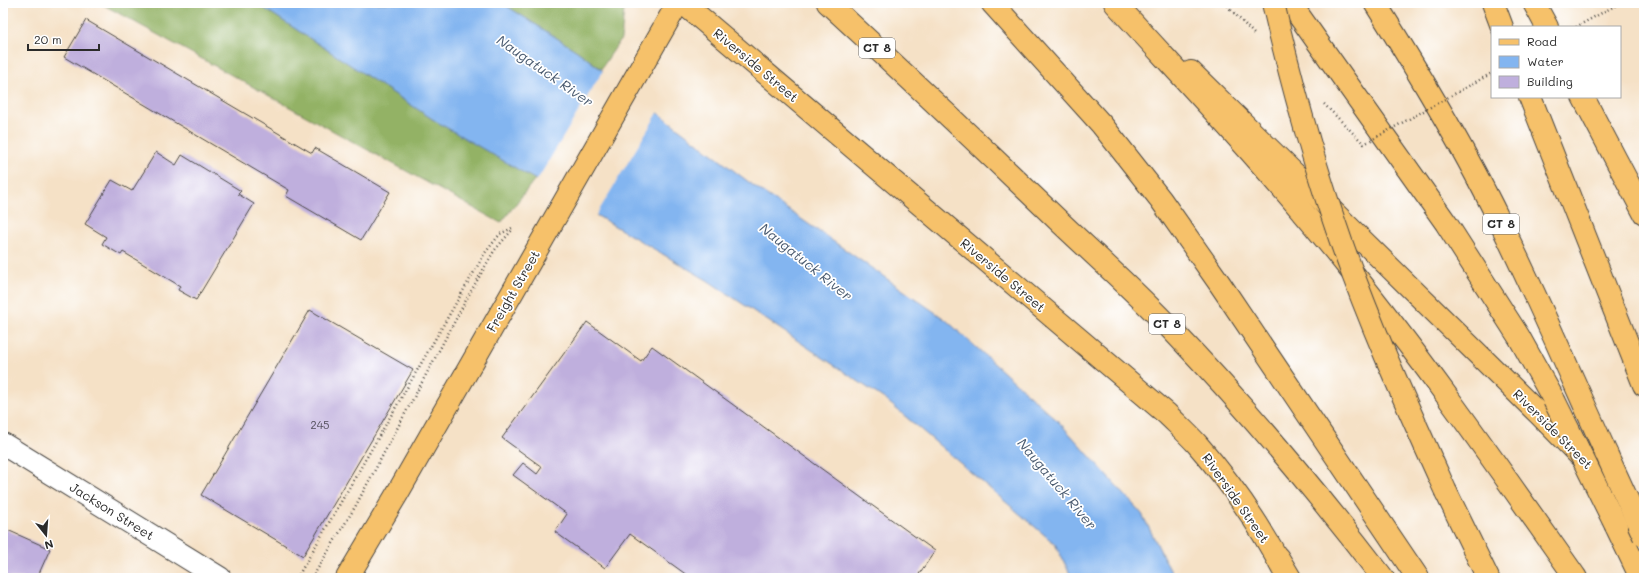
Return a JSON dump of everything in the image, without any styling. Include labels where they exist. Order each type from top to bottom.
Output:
[{"type":"main road","name":"Freight Street","points":[[347,578],[397,494],[678,3]]},
{"type":"main road","name":"Riverside Street","points":[[682,3],[1167,414],[1197,443],[1226,480],[1253,518],[1289,578]]},
{"type":"main road","name":"CT 8","points":[[828,3],[926,93],[1171,329],[1233,395],[1290,461],[1383,578]]},
{"type":"main road","points":[[992,3],[1102,125],[1161,200],[1216,278],[1418,578]]},
{"type":"main road","name":"Riverside Street","points":[[1115,3],[1190,71],[1263,142],[1540,415],[1644,522]]},
{"type":"main road","points":[[1115,3],[1281,187],[1348,266],[1465,420],[1576,578]]},
{"type":"main road","points":[[1273,3],[1313,158],[1334,223],[1384,351],[1446,492],[1488,578]]},
{"type":"main road","points":[[1290,3],[1446,223],[1519,337],[1554,400],[1641,578]]},
{"type":"main road","name":"CT 8","points":[[1375,3],[1421,76],[1459,143],[1498,218],[1644,536]]},
{"type":"main road","points":[[1493,3],[1502,26]]},
{"type":"main road","points":[[1534,3],[1546,26]]},
{"type":"main road","points":[[1530,98],[1644,385]]},
{"type":"main road","points":[[1584,98],[1644,212]]},
{"type":"street","name":"Jackson Street","points":[[3,444],[220,578]]},
{"type":"path","points":[[1224,3],[1258,38]]},
{"type":"path","points":[[1578,26],[1620,3]]},
{"type":"path","points":[[1319,100],[1364,144],[1491,75]]},
{"type":"path","points":[[297,578],[485,253],[500,234],[514,227],[494,251],[471,290],[355,506],[312,578]]},
{"type":"green space","points":[[100,3],[256,3],[437,122],[535,179],[501,223]]},
{"type":"green space","points":[[502,3],[615,3],[624,10],[621,39],[601,69],[577,51]]},
{"type":"water","name":"Naugatuck River","points":[[256,3],[502,3],[577,51],[754,186],[946,320],[1059,422],[1142,514],[1174,578],[1072,578],[1055,544],[886,400],[707,280],[437,122]]},
{"type":"pier","points":[[604,69],[659,111],[595,217],[536,182]]},
{"type":"building","points":[[86,20],[312,153],[315,148],[390,192],[361,240],[286,196],[289,190],[64,57]]},
{"type":"building","points":[[156,152],[176,165],[182,155],[241,191],[238,194],[254,204],[196,300],[178,290],[180,286],[123,252],[121,255],[102,244],[106,237],[85,224],[112,180],[132,191]]},
{"type":"building","points":[[310,310],[413,370],[303,556],[201,495]]},
{"type":"building","points":[[587,322],[641,361],[652,346],[935,551],[919,574],[924,578],[691,578],[630,534],[605,568],[555,532],[567,514],[513,475],[523,463],[537,474],[542,467],[502,438]]},
{"type":"building","points":[[3,528],[50,549],[37,578],[3,578]]}]
